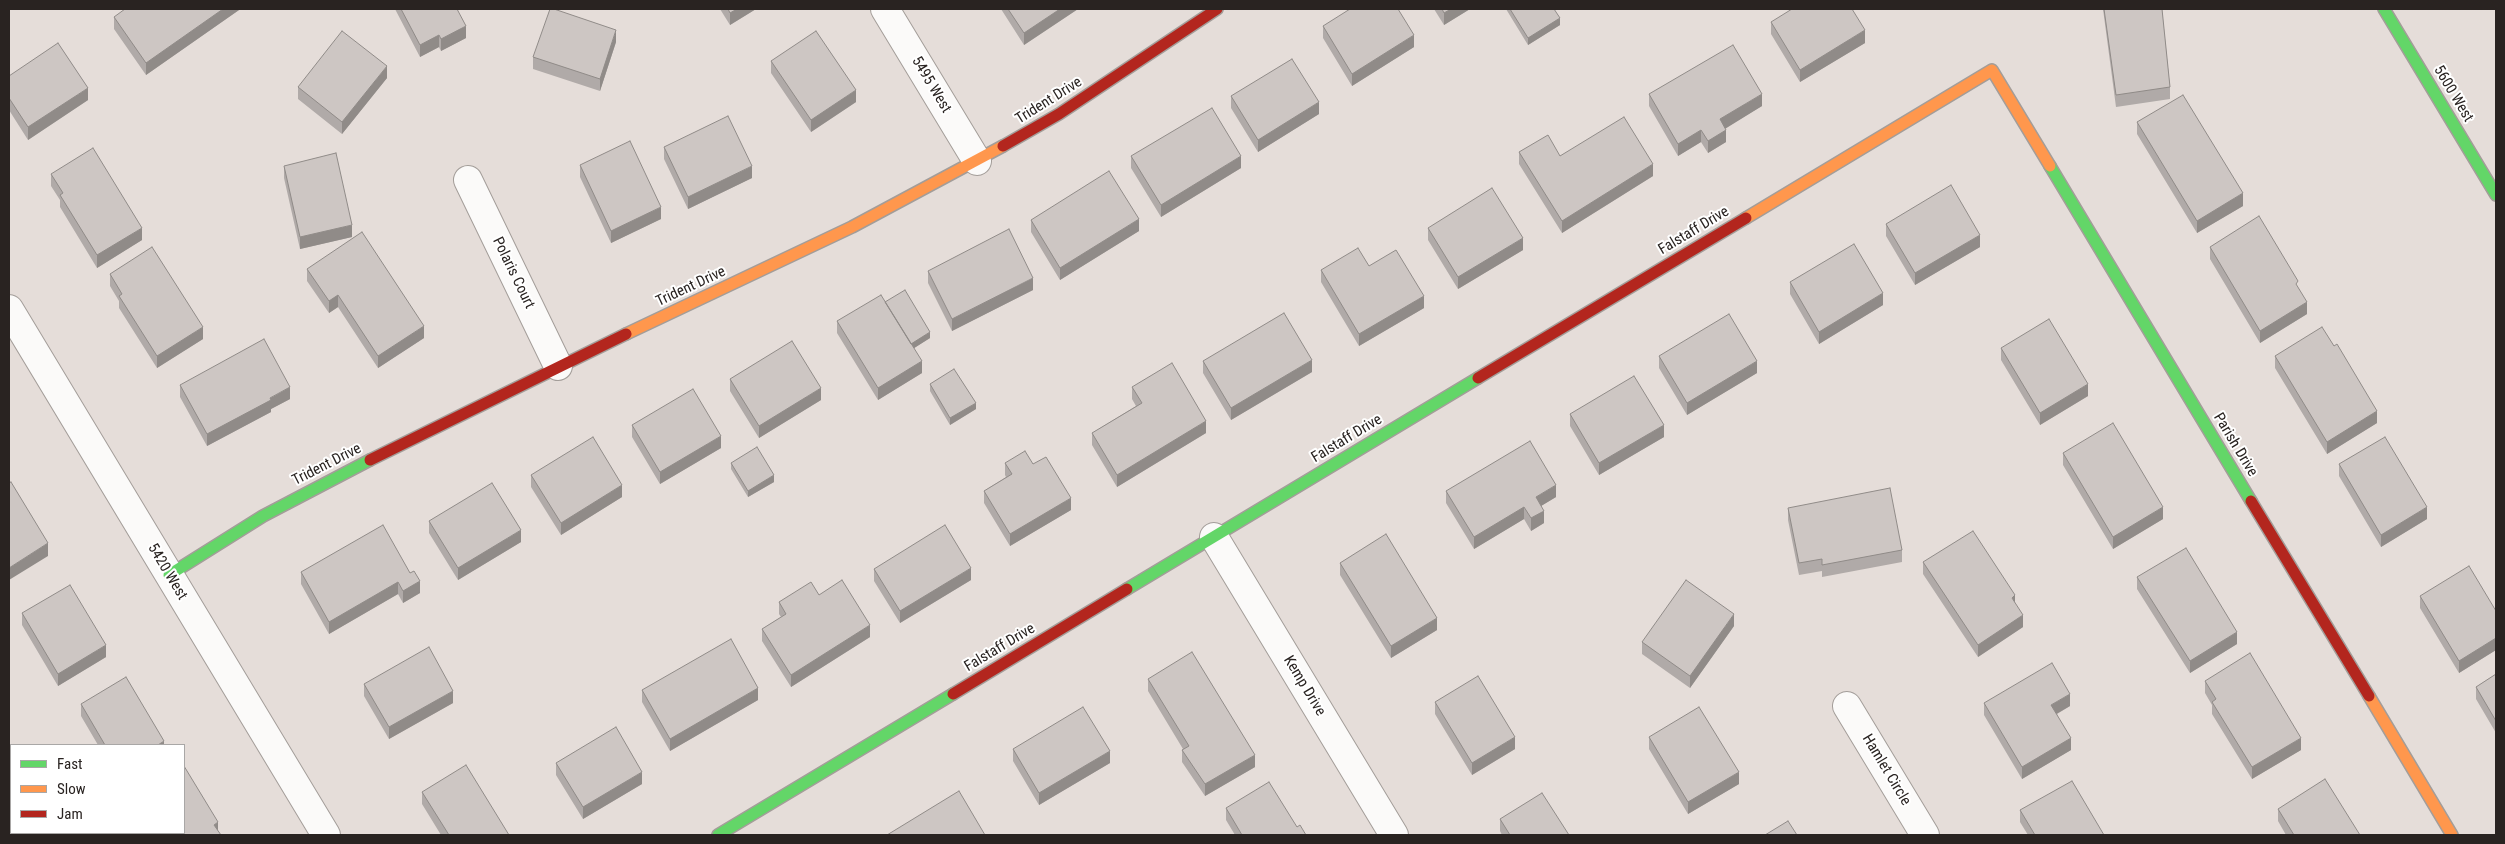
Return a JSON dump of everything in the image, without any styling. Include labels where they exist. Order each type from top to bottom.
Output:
[{"type":"street","name":"5495 West","points":[[885,9],[977,161]]},
{"type":"street","name":"Trident Drive","points":[[168,575],[263,516],[558,366],[852,227],[977,161],[1059,114],[1217,9]]},
{"type":"street","name":"5600 West","points":[[2384,9],[2496,195]]},
{"type":"street","name":"Falstaff Drive","points":[[718,835],[1992,70]]},
{"type":"street","name":"Parish Drive","points":[[1992,70],[2452,835]]},
{"type":"street","name":"Polaris Court","points":[[468,180],[558,366]]},
{"type":"street","name":"5420 West","points":[[9,309],[326,835]]},
{"type":"street","name":"Kemp Drive","points":[[1214,537],[1394,835]]},
{"type":"street","name":"Hamlet Circle","points":[[1847,706],[1925,835]]},
{"type":"shaded area","points":[[9,765],[10,834],[52,835],[9,835]]},
{"type":"building","points":[[125,9],[223,9],[146,63],[114,17]]},
{"type":"building","points":[[401,9],[457,9],[466,26],[441,39],[439,35],[420,45]]},
{"type":"building","points":[[550,9],[616,30],[600,79],[533,57]]},
{"type":"building","points":[[728,9],[737,9],[730,13]]},
{"type":"building","points":[[1008,9],[1060,9],[1024,33]]},
{"type":"building","points":[[1350,9],[1398,9],[1414,35],[1352,74],[1323,26]]},
{"type":"building","points":[[1442,9],[1451,9],[1444,13]]},
{"type":"building","points":[[1510,9],[1554,9],[1560,18],[1528,38]]},
{"type":"building","points":[[1792,9],[1852,9],[1865,30],[1800,70],[1771,22]]},
{"type":"building","points":[[2104,9],[2162,9],[2170,87],[2116,95]]},
{"type":"building","points":[[342,31],[387,66],[342,122],[298,87]]},
{"type":"building","points":[[816,31],[856,90],[811,120],[771,61]]},
{"type":"building","points":[[58,43],[88,88],[28,127],[9,98],[9,76]]},
{"type":"building","points":[[1733,45],[1762,94],[1720,119],[1726,130],[1708,141],[1701,130],[1678,144],[1649,94]]},
{"type":"building","points":[[1292,59],[1319,102],[1258,140],[1231,96]]},
{"type":"building","points":[[2183,95],[2243,193],[2197,221],[2137,122]]},
{"type":"building","points":[[1212,108],[1241,156],[1161,205],[1131,156]]},
{"type":"building","points":[[728,116],[752,166],[688,197],[664,147]]},
{"type":"building","points":[[1624,117],[1653,164],[1562,221],[1519,152],[1548,135],[1560,156]]},
{"type":"building","points":[[630,141],[661,207],[611,231],[580,165]]},
{"type":"building","points":[[93,148],[142,228],[97,255],[60,195],[63,193],[51,174]]},
{"type":"building","points":[[336,153],[352,225],[300,237],[284,166]]},
{"type":"building","points":[[1109,171],[1139,219],[1060,268],[1031,220]]},
{"type":"building","points":[[1951,185],[1980,235],[1915,273],[1886,224]]},
{"type":"building","points":[[1492,188],[1523,238],[1458,277],[1428,228]]},
{"type":"building","points":[[2259,216],[2298,281],[2296,284],[2307,302],[2260,331],[2210,247]]},
{"type":"building","points":[[1009,229],[1033,278],[952,319],[928,271]]},
{"type":"building","points":[[362,232],[424,326],[378,356],[338,295],[329,301],[307,269]]},
{"type":"building","points":[[1854,244],[1883,293],[1819,332],[1790,282]]},
{"type":"building","points":[[152,247],[203,327],[157,356],[119,296],[122,294],[110,274]]},
{"type":"building","points":[[1358,248],[1369,266],[1396,250],[1424,296],[1359,334],[1321,270]]},
{"type":"building","points":[[905,290],[930,332],[911,344],[885,302]]},
{"type":"building","points":[[881,295],[922,361],[878,388],[837,321]]},
{"type":"building","points":[[1284,313],[1312,360],[1231,408],[1203,361]]},
{"type":"building","points":[[1729,314],[1757,361],[1687,403],[1659,356]]},
{"type":"building","points":[[2049,319],[2088,384],[2040,413],[2001,348]]},
{"type":"building","points":[[2322,327],[2334,346],[2337,344],[2377,411],[2327,442],[2275,356]]},
{"type":"building","points":[[264,339],[290,387],[270,398],[271,400],[207,434],[180,385]]},
{"type":"building","points":[[792,341],[821,388],[759,426],[730,379]]},
{"type":"building","points":[[1172,363],[1206,421],[1117,475],[1092,433],[1142,403],[1132,387]]},
{"type":"building","points":[[954,369],[976,403],[950,418],[930,384]]},
{"type":"building","points":[[1634,376],[1664,425],[1599,463],[1570,414]]},
{"type":"building","points":[[693,389],[721,436],[660,472],[632,425]]},
{"type":"building","points":[[2113,423],[2163,507],[2113,537],[2063,453]]},
{"type":"building","points":[[593,437],[622,485],[561,523],[531,475]]},
{"type":"building","points":[[2385,437],[2427,507],[2381,535],[2339,464]]},
{"type":"building","points":[[1530,441],[1556,485],[1536,497],[1544,511],[1531,518],[1524,507],[1474,537],[1446,491]]},
{"type":"building","points":[[757,447],[774,475],[748,491],[731,463]]},
{"type":"building","points":[[1025,451],[1033,464],[1046,457],[1071,498],[1010,534],[984,491],[1012,474],[1005,463]]},
{"type":"building","points":[[11,482],[48,543],[9,568],[9,483]]},
{"type":"building","points":[[492,483],[521,530],[458,568],[429,521]]},
{"type":"building","points":[[1890,488],[1902,550],[1822,565],[1822,559],[1799,563],[1788,508]]},
{"type":"building","points":[[383,525],[410,573],[414,571],[420,581],[403,591],[398,582],[329,622],[301,572]]},
{"type":"building","points":[[945,525],[971,568],[900,611],[874,569]]},
{"type":"building","points":[[1973,531],[2015,595],[2012,598],[2023,615],[1978,645],[1923,562]]},
{"type":"building","points":[[1386,534],[1437,618],[1391,646],[1340,563]]},
{"type":"building","points":[[2186,548],[2237,632],[2190,661],[2137,577]]},
{"type":"building","points":[[2469,566],[2496,611],[2496,638],[2459,661],[2420,596]]},
{"type":"building","points":[[842,580],[870,625],[791,675],[762,629],[786,614],[779,602],[811,582],[819,595]]},
{"type":"building","points":[[1686,580],[1734,614],[1690,676],[1642,642]]},
{"type":"building","points":[[70,585],[106,645],[58,674],[22,613]]},
{"type":"building","points":[[731,639],[758,688],[670,739],[642,690]]},
{"type":"building","points":[[429,647],[453,691],[389,727],[364,684]]},
{"type":"building","points":[[1192,652],[1255,755],[1205,784],[1182,750],[1189,746],[1148,679]]},
{"type":"building","points":[[2250,653],[2301,738],[2252,767],[2212,702],[2216,699],[2205,681]]},
{"type":"building","points":[[2052,663],[2070,694],[2051,705],[2071,738],[2022,767],[1984,703]]},
{"type":"building","points":[[2496,674],[2496,721],[2476,687]]},
{"type":"building","points":[[1478,676],[1515,737],[1472,763],[1435,702]]},
{"type":"building","points":[[126,677],[164,741],[160,744],[104,744],[81,704]]},
{"type":"building","points":[[1083,707],[1110,751],[1039,793],[1013,749]]},
{"type":"building","points":[[1699,707],[1739,772],[1688,802],[1649,737]]},
{"type":"building","points":[[616,727],[642,772],[583,807],[556,763]]},
{"type":"building","points":[[466,765],[509,835],[449,835],[422,792]]},
{"type":"building","points":[[185,768],[218,822],[214,825],[221,835],[162,835],[185,834]]},
{"type":"building","points":[[2325,779],[2360,835],[2294,835],[2278,809]]},
{"type":"building","points":[[2072,781],[2104,835],[2035,835],[2020,810]]},
{"type":"building","points":[[1269,782],[1297,827],[1300,825],[1306,835],[1242,835],[1226,808]]},
{"type":"building","points":[[959,791],[985,835],[887,835]]},
{"type":"building","points":[[1542,793],[1569,835],[1510,835],[1500,819]]},
{"type":"building","points":[[9,821],[10,834],[17,835],[9,835]]},
{"type":"building","points":[[1788,821],[1797,835],[1765,835]]},
{"type":"traffic: fast","points":[[2384,9],[2496,195]]},
{"type":"traffic: fast","points":[[2050,166],[2251,501]]},
{"type":"traffic: fast","points":[[1127,589],[1478,378]]},
{"type":"traffic: fast","points":[[169,575],[263,516],[370,460]]},
{"type":"traffic: fast","points":[[718,835],[953,694]]},
{"type":"traffic: slow","points":[[1746,218],[1992,70],[2050,166]]},
{"type":"traffic: slow","points":[[626,334],[852,227],[1003,146]]},
{"type":"traffic: slow","points":[[2369,696],[2452,835]]},
{"type":"traffic: jam","points":[[1003,146],[1059,114],[1217,9]]},
{"type":"traffic: jam","points":[[1478,378],[1746,218]]},
{"type":"traffic: jam","points":[[370,460],[626,334]]},
{"type":"traffic: jam","points":[[2251,501],[2369,696]]},
{"type":"traffic: jam","points":[[953,694],[1127,589]]}]
